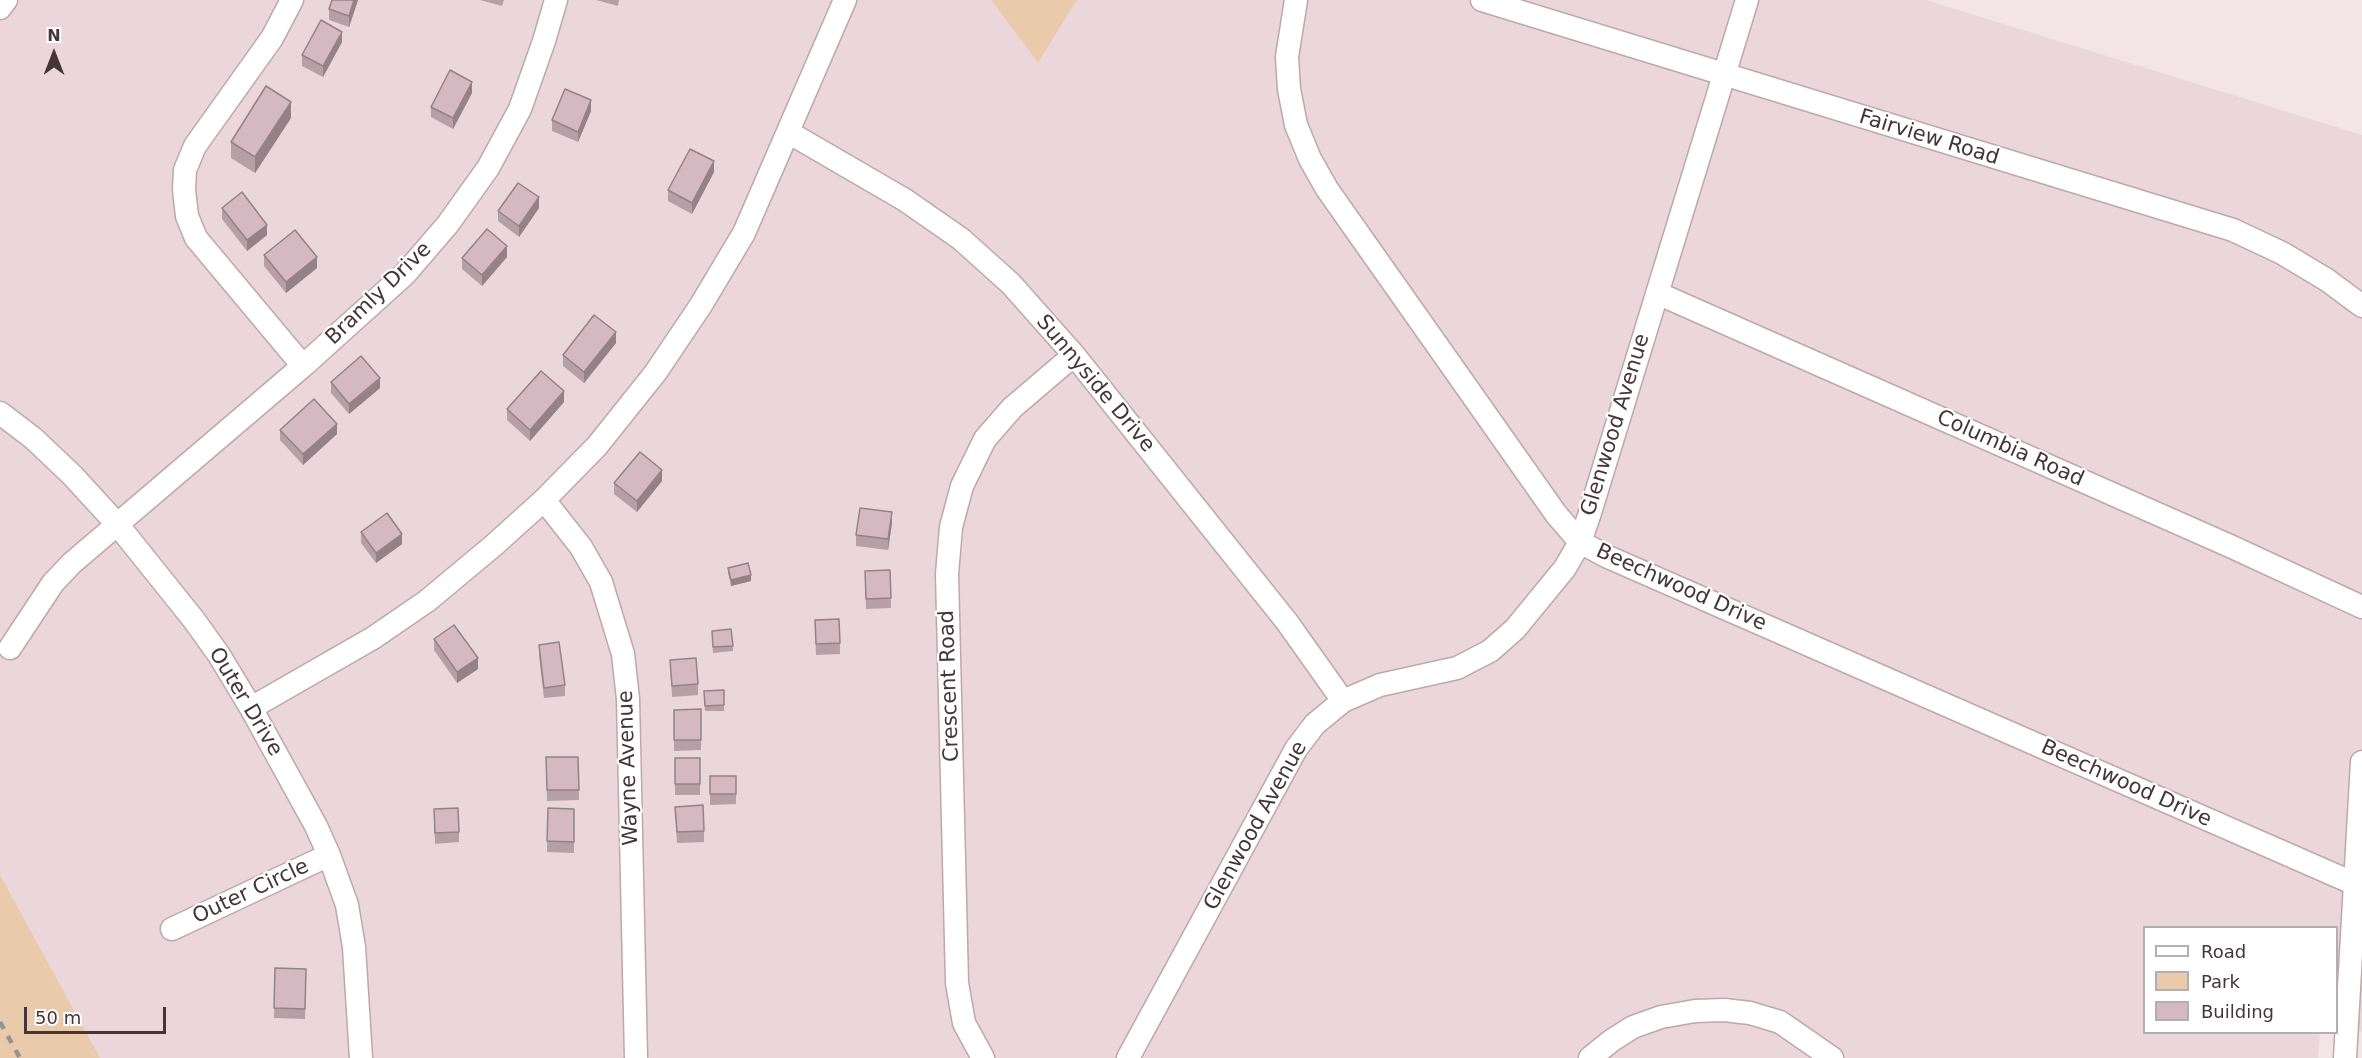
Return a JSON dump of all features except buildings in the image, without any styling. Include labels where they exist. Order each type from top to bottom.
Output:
[{"type":"street","points":[[0,8],[6,0]]},
{"type":"street","points":[[292,0],[272,38],[195,146],[185,170],[184,190],[187,216],[196,238],[303,366]]},
{"type":"street","name":"Bramly Drive","points":[[9,648],[53,583],[72,563],[303,366],[405,274],[448,224],[488,168],[520,109],[544,41],[555,0]]},
{"type":"street","points":[[251,708],[373,638],[426,601],[544,500],[597,446],[649,381],[701,305],[744,232],[845,0]]},
{"type":"street","name":"Beechwood Drive","points":[[1296,0],[1287,57],[1289,89],[1296,125],[1310,159],[1333,198],[1556,514],[1580,542],[1608,557],[2358,886]]},
{"type":"street","name":"Fairview Road","points":[[1482,0],[2233,230],[2282,253],[2327,280],[2362,306]]},
{"type":"street","name":"Glenwood Avenue","points":[[1128,1058],[1296,749],[1315,724],[1342,701],[1380,685],[1457,668],[1490,651],[1515,629],[1565,568],[1580,542],[1747,0]]},
{"type":"street","name":"Sunnyside Drive","points":[[788,132],[905,200],[961,239],[1011,284],[1074,355],[1287,622],[1342,701]]},
{"type":"street","name":"Columbia Road","points":[[1657,293],[2230,546],[2362,607]]},
{"type":"street","name":"Crescent Road","points":[[983,1058],[964,1023],[957,983],[947,574],[951,527],[962,486],[985,439],[1012,408],[1074,355]]},
{"type":"street","name":"Outer Drive","points":[[0,413],[33,438],[72,475],[117,524],[194,620],[251,708],[329,855],[347,906],[354,947],[361,1058]]},
{"type":"street","name":"Wayne Avenue","points":[[544,500],[582,548],[601,582],[623,654],[628,699],[636,1058]]},
{"type":"street","points":[[2345,1058],[2358,886],[2362,762]]},
{"type":"street","name":"Outer Circle","points":[[172,929],[329,855]]},
{"type":"street","points":[[1590,1058],[1611,1041],[1633,1028],[1661,1017],[1695,1011],[1724,1010],[1750,1013],[1780,1022],[1832,1058]]},
{"type":"shaded area","points":[[0,0],[991,0],[1038,63],[1077,0],[1926,0],[2362,135],[2362,1032],[2338,1020],[2338,926],[2143,926],[2143,1034],[2320,1034],[2318,1058],[97,1058],[0,879]]},
{"type":"green space","points":[[991,0],[1077,0],[1038,63]]},
{"type":"green space","points":[[0,875],[100,1058],[0,1058]]},
{"type":"railway","points":[[0,1022],[20,1058]]}]
